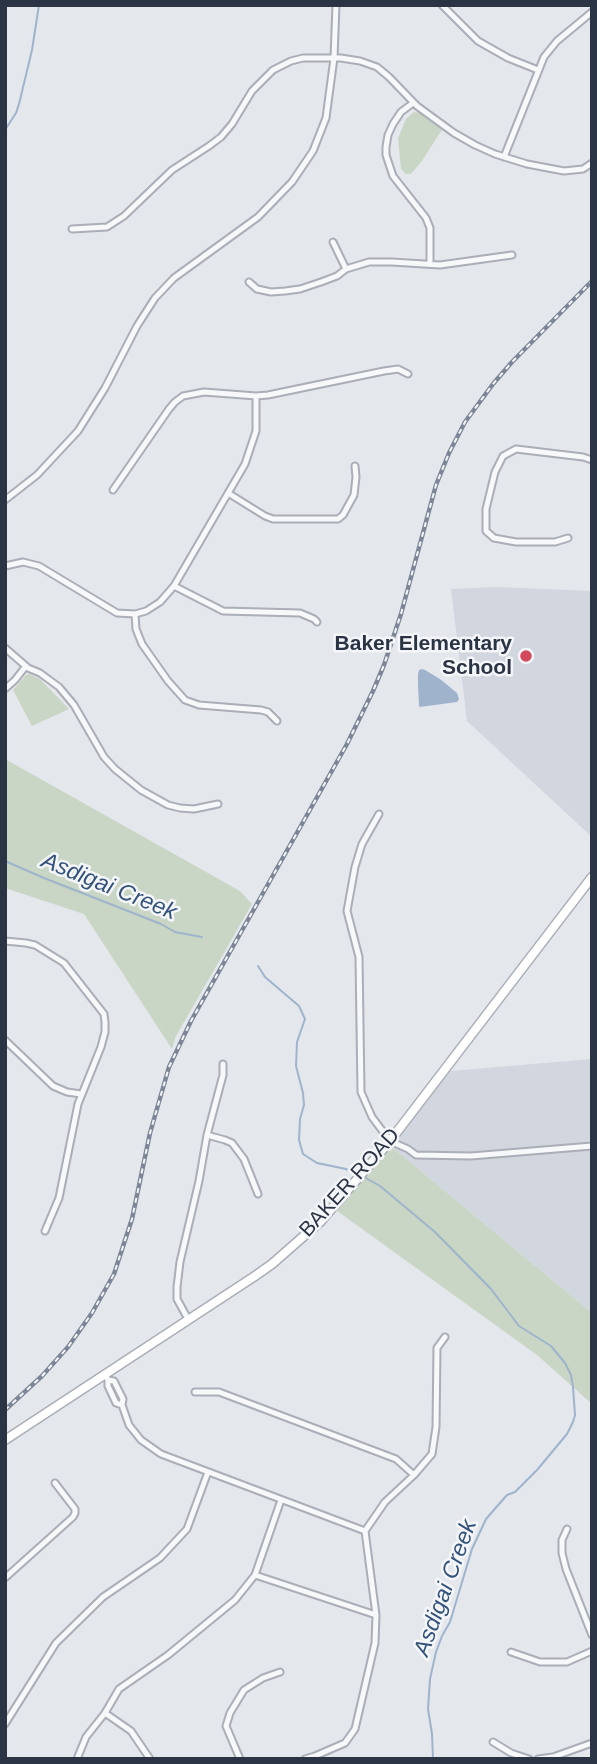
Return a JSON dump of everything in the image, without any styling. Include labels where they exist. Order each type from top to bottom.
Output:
[{"type":"main road","name":"BAKER ROAD","points":[[5,1440],[107,1377],[272,1264],[321,1221],[390,1141],[592,877]]},
{"type":"street","points":[[5,500],[37,475],[78,431],[155,298],[174,278],[258,216],[292,182],[313,151],[326,118],[334,58],[336,5]]},
{"type":"street","points":[[442,5],[478,41],[538,71]]},
{"type":"street","points":[[504,157],[544,57],[557,41],[592,12]]},
{"type":"street","points":[[72,229],[107,226],[124,216],[172,170],[221,137],[252,91],[273,70],[303,58],[360,61],[377,67],[413,103],[464,139],[504,157],[564,171],[583,169],[592,163]]},
{"type":"street","points":[[413,103],[393,124],[388,135],[386,155],[393,176],[426,218],[430,228],[430,264]]},
{"type":"street","points":[[333,242],[346,270]]},
{"type":"street","points":[[249,282],[257,289],[271,292],[300,289],[369,262],[451,264],[512,255]]},
{"type":"street","points":[[113,490],[174,402],[183,396],[204,392],[256,396],[384,371],[398,369],[408,374]]},
{"type":"street","points":[[5,566],[23,562],[39,566],[117,613],[135,614],[160,602],[174,586],[245,464],[256,431],[256,396]]},
{"type":"street","points":[[568,538],[555,542],[516,542],[494,538],[486,531],[486,509],[495,472],[503,456],[516,449],[592,460]]},
{"type":"street","points":[[228,493],[273,519],[338,519],[354,495],[355,466]]},
{"type":"street","points":[[174,586],[223,611],[300,613],[317,622]]},
{"type":"street","points":[[135,614],[136,629],[142,644],[185,700],[199,705],[261,710],[268,712],[277,721]]},
{"type":"street","points":[[5,648],[65,694],[104,757],[141,790],[168,805],[180,808],[194,809],[218,804]]},
{"type":"street","points":[[5,688],[26,666]]},
{"type":"street","points":[[379,814],[362,844],[347,911],[359,957],[361,1092],[372,1117],[390,1141],[416,1155],[471,1156],[592,1146]]},
{"type":"street","points":[[5,941],[35,946],[64,963],[104,1014],[103,1041],[81,1094],[59,1198],[52,1220],[45,1231]]},
{"type":"street","points":[[5,1040],[53,1086],[81,1094]]},
{"type":"street","points":[[188,1319],[177,1299],[180,1262],[223,1074],[223,1063]]},
{"type":"street","points":[[207,1135],[232,1143],[244,1158],[258,1194]]},
{"type":"street","points":[[305,1759],[345,1743],[355,1729],[375,1643],[376,1615],[365,1531],[385,1502],[432,1454],[436,1427],[437,1348],[445,1337]]},
{"type":"street","points":[[107,1377],[107,1386],[116,1403],[122,1405],[141,1440],[162,1454],[365,1531]]},
{"type":"street","points":[[195,1392],[219,1392],[232,1396],[396,1459],[414,1475]]},
{"type":"street","points":[[5,1724],[56,1643],[103,1597],[160,1558],[187,1529],[208,1472]]},
{"type":"street","points":[[6,1574],[73,1517],[75,1508],[55,1483]]},
{"type":"street","points":[[77,1759],[86,1737],[119,1689],[168,1655],[235,1600],[255,1575],[281,1500]]},
{"type":"street","points":[[567,1529],[562,1540],[562,1553],[592,1635]]},
{"type":"street","points":[[255,1575],[376,1615]]},
{"type":"street","points":[[511,1652],[540,1662],[567,1662],[592,1651]]},
{"type":"street","points":[[240,1759],[226,1726],[230,1713],[244,1690],[263,1678],[280,1672]]},
{"type":"street","points":[[105,1713],[131,1731],[150,1759]]},
{"type":"street","points":[[493,1742],[511,1754],[529,1759]]},
{"type":"street","points":[[538,1759],[553,1757],[592,1743]]},
{"type":"shaded area","name":"Baker Elementary School","points":[[496,587],[592,591],[592,837],[467,721],[451,589]]},
{"type":"shaded area","points":[[592,1059],[592,1313],[388,1144],[451,1071]]},
{"type":"green space","points":[[414,112],[443,128],[422,161],[411,174],[406,174],[401,169],[398,138],[406,119]]},
{"type":"green space","points":[[29,674],[40,679],[69,709],[32,726],[13,690]]},
{"type":"green space","points":[[5,759],[240,891],[252,904],[176,1036],[172,1049],[84,914],[5,888]]},
{"type":"green space","points":[[388,1144],[592,1313],[592,1404],[537,1355],[333,1208]]},
{"type":"water","points":[[422,669],[457,693],[457,702],[420,707],[418,674]]},
{"type":"waterway","points":[[5,130],[19,104],[39,5]]},
{"type":"waterway","name":"Asdigai Creek","points":[[5,861],[175,932],[202,937]]},
{"type":"waterway","name":"Asdigai Creek","points":[[258,966],[265,977],[299,1006],[305,1019],[297,1042],[296,1066],[304,1105],[299,1140],[303,1154],[317,1163],[356,1173]]},
{"type":"waterway","name":"Asdigai Creek","points":[[364,1177],[380,1186],[435,1232],[491,1289],[519,1326],[551,1346],[565,1363],[573,1387],[575,1415],[567,1434],[537,1470],[515,1492],[507,1495],[486,1519],[472,1549],[450,1622],[436,1652],[430,1679],[428,1709],[433,1759]]},
{"type":"railway","points":[[5,1410],[42,1376],[68,1347],[92,1313],[114,1274],[132,1219],[150,1133],[169,1067],[191,1021],[347,744],[373,691],[401,614],[436,485],[465,422],[512,362],[592,281]]},
{"type":"place","name":"Baker Elementary School","points":[[526,656]]}]
